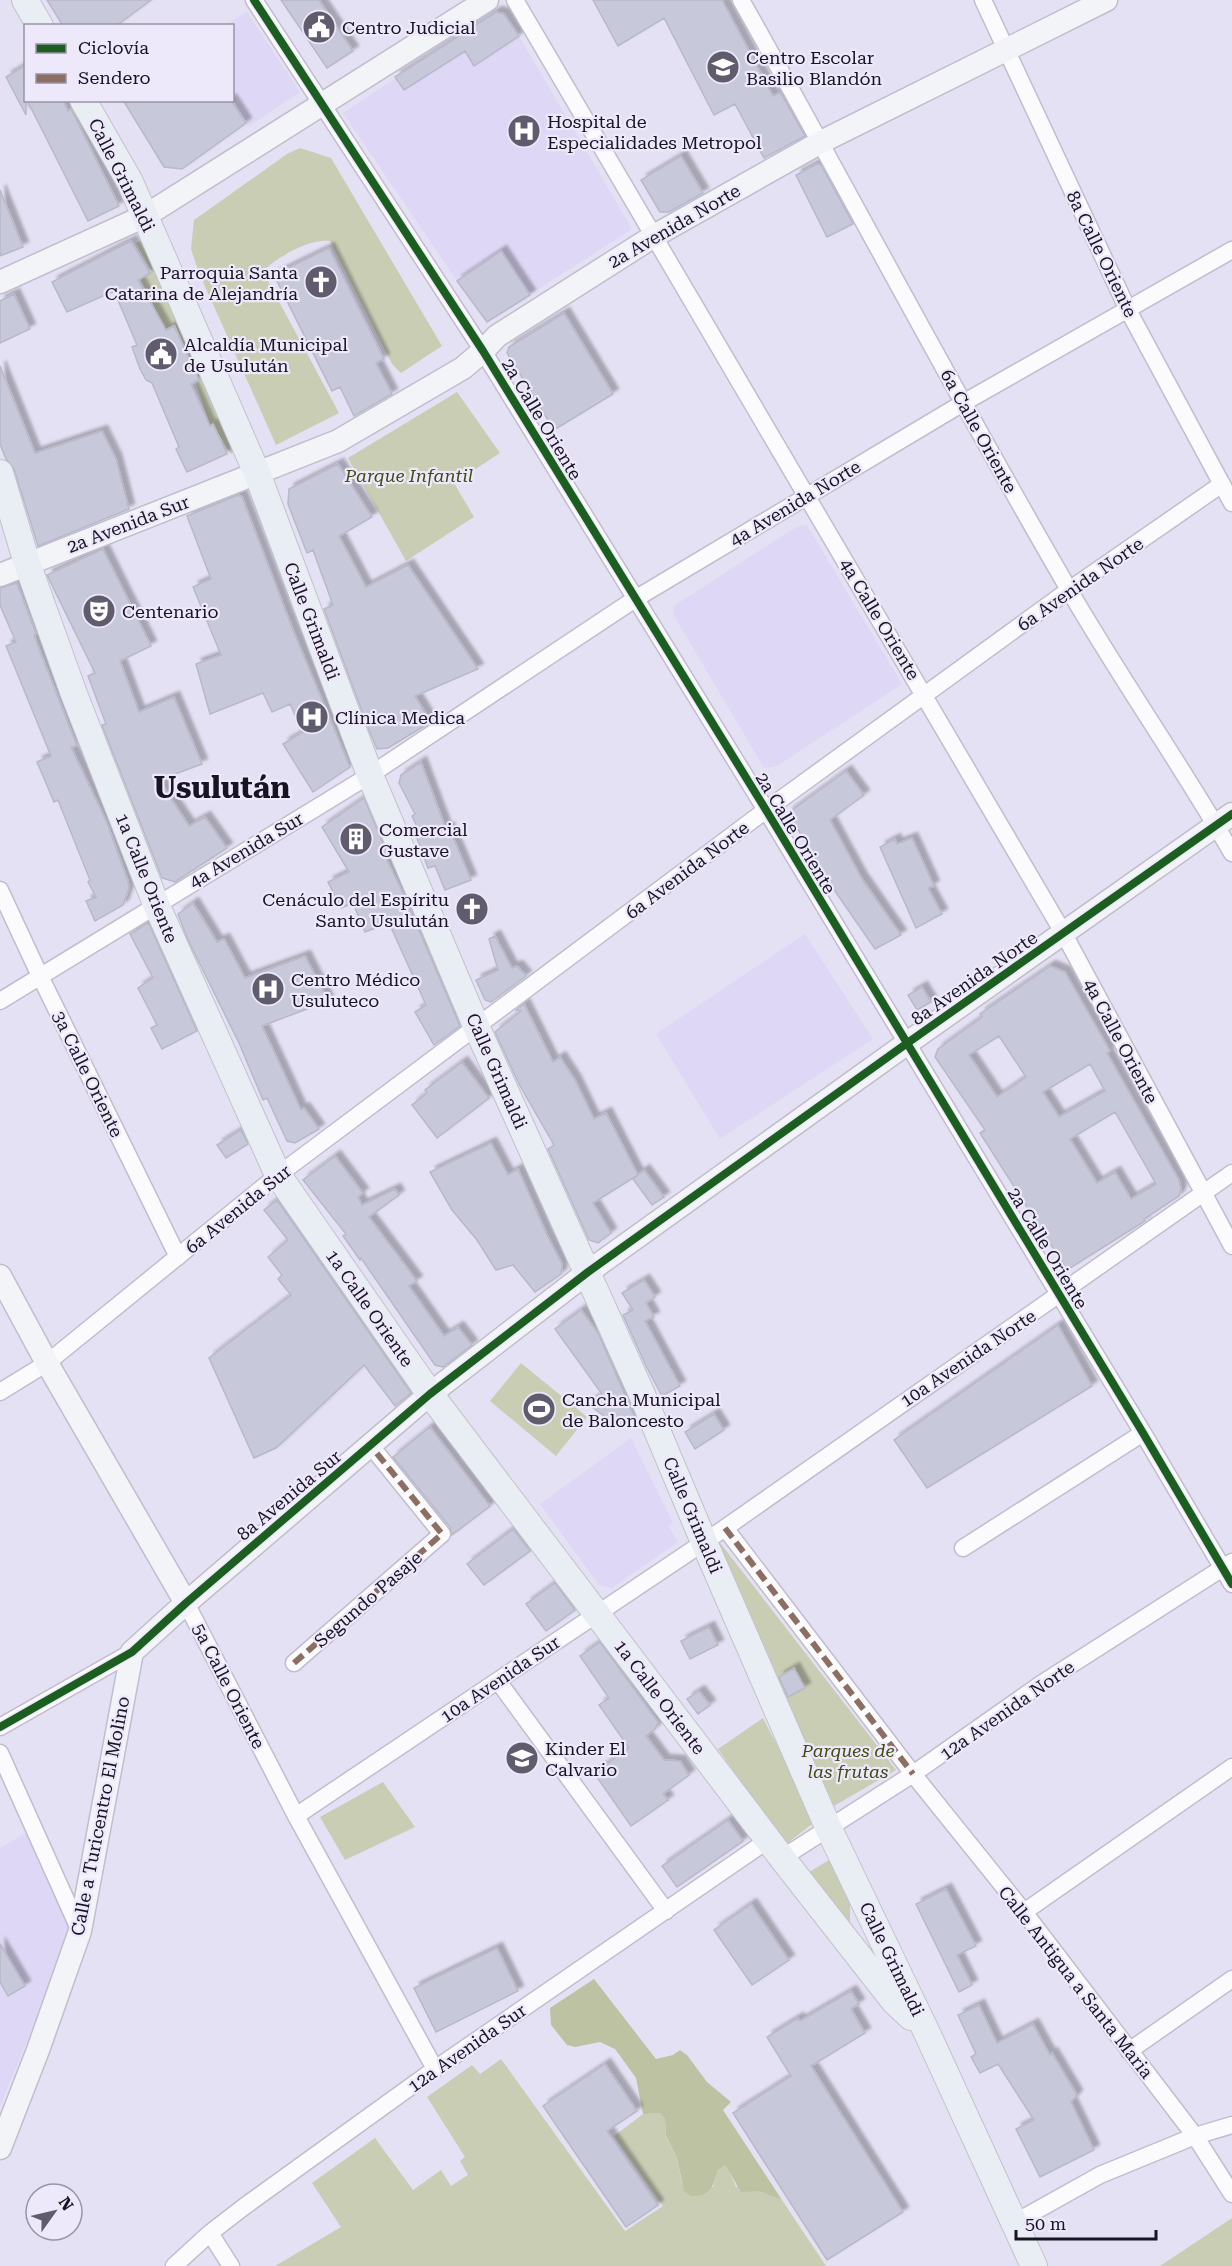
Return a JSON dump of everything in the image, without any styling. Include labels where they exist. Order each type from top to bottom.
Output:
[{"type":"main road","points":[[25,0],[39,24]]},
{"type":"main road","name":"Calle Grimaldi","points":[[84,102],[130,182],[257,473],[370,775],[477,1028],[640,1390],[828,1827],[928,2035],[1034,2266]]},
{"type":"main road","name":"1a Calle Oriente","points":[[0,473],[27,563],[74,694],[156,904],[278,1175],[430,1394],[775,1849],[894,2001],[928,2035]]},
{"type":"street","name":"2a Calle Oriente","points":[[254,0],[483,351],[1143,1433],[1227,1565],[1232,1584]]},
{"type":"street","points":[[0,282],[145,216],[487,0]]},
{"type":"street","name":"4a Calle Oriente","points":[[515,0],[1064,934],[1232,1246]]},
{"type":"street","name":"6a Calle Oriente","points":[[741,0],[1069,590],[1224,820],[1232,853]]},
{"type":"street","name":"8a Calle Oriente","points":[[983,0],[1128,310],[1232,502]]},
{"type":"street","name":"2a Avenida Norte","points":[[257,473],[338,441],[364,428],[463,368],[497,336],[654,236],[821,142],[1106,0]]},
{"type":"street","name":"4a Avenida Norte","points":[[370,775],[635,599],[963,403],[1232,250]]},
{"type":"street","name":"2a Avenida Sur","points":[[0,575],[257,473]]},
{"type":"street","name":"6a Avenida Norte","points":[[477,1028],[765,810],[1069,590],[1222,484]]},
{"type":"street","name":"4a Avenida Sur","points":[[0,1001],[370,775]]},
{"type":"street","name":"8a Avenida Norte","points":[[588,1272],[1224,820]]},
{"type":"street","name":"3a Calle Oriente","points":[[0,890],[178,1257]]},
{"type":"street","name":"6a Avenida Sur","points":[[0,1392],[47,1363],[278,1175],[477,1028]]},
{"type":"street","name":"10a Avenida Norte","points":[[704,1542],[1232,1173]]},
{"type":"street","name":"8a Avenida Sur","points":[[0,1726],[132,1652],[430,1394],[588,1272]]},
{"type":"street","name":"5a Calle Oriente","points":[[0,1275],[47,1363],[186,1603],[296,1816],[435,2069]]},
{"type":"street","points":[[963,1548],[1143,1433]]},
{"type":"street","name":"Segundo Pasaje","points":[[294,1663],[442,1534],[371,1446]]},
{"type":"street","name":"Calle Antigua a Santa Maria","points":[[725,1528],[914,1774],[1024,1912],[1194,2136],[1232,2194]]},
{"type":"street","name":"10a Avenida Sur","points":[[296,1816],[704,1542]]},
{"type":"street","name":"12a Avenida Norte","points":[[775,1849],[828,1827],[914,1774],[1041,1684],[1227,1565]]},
{"type":"street","name":"Calle a Turicentro El Molino","points":[[0,2148],[80,1931],[132,1652]]},
{"type":"street","points":[[498,1681],[666,1911]]},
{"type":"street","points":[[0,1753],[80,1931]]},
{"type":"street","points":[[1024,1912],[1232,1767]]},
{"type":"street","name":"12a Avenida Sur","points":[[174,2266],[210,2233],[435,2069],[666,1911],[775,1849]]},
{"type":"street","points":[[1129,2050],[1232,1979]]},
{"type":"street","points":[[1014,2223],[1100,2175],[1194,2136],[1232,2126]]},
{"type":"street","points":[[210,2233],[231,2266]]},
{"type":"shaded area","points":[[247,12],[300,92],[249,126],[234,101],[234,24],[228,24]]},
{"type":"shaded area","points":[[496,12],[504,14],[519,36],[632,229],[487,322],[343,113]]},
{"type":"shaded area","points":[[807,525],[902,684],[777,766],[764,768],[673,614],[675,605],[798,526]]},
{"type":"shaded area","points":[[805,934],[873,1039],[720,1139],[656,1034]]},
{"type":"shaded area","points":[[631,1438],[673,1523],[668,1526],[678,1542],[612,1588],[599,1585],[540,1504]]},
{"type":"shaded area","points":[[26,1833],[72,1931],[0,2107],[0,1848]]},
{"type":"green space","points":[[300,148],[331,158],[442,346],[401,373],[392,364],[330,241],[313,243],[286,254],[264,270],[339,413],[276,445],[199,273],[191,249],[194,220],[287,154]]},
{"type":"green space","points":[[146,238],[238,447],[231,454],[213,425],[210,426],[196,384],[199,380],[175,324],[165,330],[150,312],[155,309],[141,280],[152,271],[136,243]]},
{"type":"green space","name":"Parque Infantil","points":[[457,392],[500,453],[454,483],[474,517],[406,561],[348,458]]},
{"type":"green space","name":"Cancha Municipal de Baloncesto","points":[[521,1363],[587,1417],[556,1456],[490,1401]]},
{"type":"green space","name":"Parques de las frutas","points":[[714,1535],[896,1770],[834,1806]]},
{"type":"green space","points":[[763,1718],[816,1821],[785,1845],[718,1749]]},
{"type":"green space","points":[[383,1782],[415,1827],[345,1860],[320,1817]]},
{"type":"green space","points":[[832,1858],[850,1894],[850,1923],[808,1873]]},
{"type":"green space","points":[[594,1979],[656,2059],[673,2055],[680,2050],[687,2055],[707,2082],[731,2102],[723,2110],[782,2200],[759,2191],[742,2192],[725,2166],[718,2170],[707,2193],[691,2196],[684,2191],[677,2158],[666,2136],[665,2119],[660,2113],[643,2114],[636,2078],[615,2049],[600,2042],[575,2047],[567,2045],[551,2025],[550,2008]]},
{"type":"green space","points":[[501,2059],[625,2231],[663,2206],[614,2136],[643,2114],[660,2113],[665,2119],[666,2137],[677,2158],[682,2184],[713,2187],[718,2170],[725,2166],[736,2187],[759,2191],[782,2200],[826,2266],[275,2266],[341,2227],[312,2183],[375,2138],[413,2190],[441,2170],[451,2186],[468,2175],[460,2161],[465,2157],[427,2097],[472,2065],[480,2074]]},
{"type":"green space","points":[[1232,2218],[1232,2266],[1160,2266]]},
{"type":"building","points":[[47,0],[151,0],[119,24],[62,24]]},
{"type":"building","name":"Centro Judicial","points":[[281,0],[319,0],[353,51],[327,68]]},
{"type":"building","name":"Centro Escolar Basilio Blandón","points":[[593,0],[722,0],[773,96],[780,92],[805,136],[764,158],[735,104],[714,115],[664,18],[618,46]]},
{"type":"building","points":[[496,12],[504,14],[519,36],[474,66],[465,51],[404,90],[395,77]]},
{"type":"building","points":[[24,66],[26,115],[6,77]]},
{"type":"building","points":[[28,102],[64,102],[68,111],[71,109],[119,206],[88,221]]},
{"type":"building","points":[[124,102],[232,102],[246,123],[182,169],[164,167]]},
{"type":"building","points":[[681,156],[703,193],[669,212],[660,212],[641,180]]},
{"type":"building","points":[[817,164],[821,165],[853,224],[827,237],[796,175]]},
{"type":"building","points":[[0,190],[23,247],[0,256]]},
{"type":"building","name":"Alcaldía Municipal de Usulután","points":[[131,241],[150,273],[138,280],[166,330],[174,326],[199,380],[191,384],[210,426],[213,424],[227,454],[187,472],[176,449],[179,447],[152,383],[146,380],[140,369],[132,347],[137,345],[114,291],[67,312],[52,282]]},
{"type":"building","points":[[329,248],[384,359],[376,363],[392,394],[354,416],[340,387],[332,391],[274,275]]},
{"type":"building","points":[[501,251],[530,295],[487,322],[457,281]]},
{"type":"building","points":[[14,294],[30,329],[0,343],[0,301]]},
{"type":"building","points":[[564,313],[613,394],[554,430],[507,353],[509,347]]},
{"type":"building","points":[[0,366],[35,453],[102,431],[116,459],[129,509],[38,546],[14,469],[6,459],[0,444]]},
{"type":"building","points":[[338,464],[372,517],[339,536],[366,587],[408,565],[478,669],[415,696],[431,722],[388,748],[377,749],[369,730],[324,609],[333,605],[313,550],[307,553],[288,504],[289,489]]},
{"type":"building","points":[[238,495],[242,497],[293,630],[350,767],[313,792],[283,744],[303,732],[290,704],[272,712],[263,693],[210,714],[196,664],[221,655],[193,587],[211,579],[187,516]]},
{"type":"building","points":[[103,549],[151,646],[120,661],[139,712],[174,697],[202,764],[159,780],[189,826],[205,817],[227,848],[175,882],[162,878],[102,725],[106,724],[88,676],[95,673],[47,575]]},
{"type":"building","points":[[17,583],[36,634],[34,635],[77,746],[71,747],[107,823],[128,881],[129,888],[123,905],[95,921],[86,901],[96,897],[88,882],[90,880],[58,800],[54,802],[37,762],[51,756],[6,646],[16,642],[0,605],[0,588]]},
{"type":"building","points":[[421,762],[446,829],[449,828],[471,880],[445,890],[435,866],[428,868],[417,838],[422,837],[412,816],[415,814],[399,783],[401,775]]},
{"type":"building","points":[[846,771],[864,795],[830,820],[862,879],[901,935],[875,949],[837,894],[788,813]]},
{"type":"building","points":[[364,798],[387,853],[384,854],[460,1026],[434,1045],[415,1012],[426,1005],[389,923],[365,932],[353,903],[341,908],[328,882],[349,872],[322,827]]},
{"type":"building","points":[[912,838],[934,886],[928,888],[942,914],[916,928],[880,847],[895,839],[897,844]]},
{"type":"building","points":[[193,903],[217,942],[224,939],[245,978],[305,956],[328,1001],[262,1026],[301,1110],[304,1108],[319,1129],[295,1143],[287,1141],[267,1098],[263,1100],[239,1043],[188,940],[178,914]]},
{"type":"building","points":[[149,924],[197,1031],[162,1049],[151,1028],[157,1025],[138,988],[153,978],[130,934]]},
{"type":"building","points":[[495,936],[512,968],[517,966],[526,976],[491,1002],[485,1000],[476,980],[498,970],[489,939]]},
{"type":"building","points":[[1050,966],[1065,972],[1110,1051],[1107,1053],[1179,1180],[1181,1189],[1179,1196],[1144,1219],[1145,1221],[1067,1270],[980,1133],[985,1130],[935,1057],[938,1049],[982,1017],[980,1014]],"holes":[[[999,1036],[1026,1077],[997,1097],[969,1055]],[[1090,1064],[1105,1091],[1059,1117],[1043,1092]],[[1115,1112],[1156,1184],[1131,1199],[1115,1172],[1097,1183],[1070,1139]]]},
{"type":"building","points":[[922,987],[931,1002],[917,1010],[908,995]]},
{"type":"building","points":[[524,1004],[553,1062],[560,1057],[575,1080],[594,1119],[606,1113],[638,1175],[593,1203],[611,1233],[598,1243],[589,1240],[548,1149],[554,1145],[520,1086],[495,1032],[521,1011],[516,1010]]},
{"type":"building","points":[[462,1062],[489,1098],[437,1138],[412,1105],[427,1093],[425,1090]]},
{"type":"building","points":[[241,1130],[248,1144],[226,1158],[217,1145]]},
{"type":"building","points":[[491,1143],[508,1175],[518,1169],[562,1264],[561,1274],[535,1292],[513,1265],[496,1270],[477,1240],[452,1210],[430,1172]]},
{"type":"building","points":[[335,1156],[363,1193],[358,1197],[362,1205],[395,1189],[399,1195],[369,1217],[417,1281],[409,1286],[444,1336],[458,1327],[472,1345],[443,1367],[435,1365],[361,1258],[360,1260],[343,1236],[346,1234],[303,1180]]},
{"type":"building","points":[[644,1170],[664,1197],[652,1205],[633,1179]]},
{"type":"building","points":[[277,1200],[411,1393],[395,1406],[364,1365],[276,1448],[254,1458],[209,1358],[291,1295],[278,1279],[282,1275],[268,1257],[288,1240],[264,1210]]},
{"type":"building","points":[[644,1280],[655,1297],[646,1303],[654,1317],[645,1321],[680,1386],[662,1396],[623,1315],[633,1310],[622,1293]]},
{"type":"building","points":[[581,1310],[598,1333],[635,1418],[620,1428],[588,1404],[602,1394],[555,1329]]},
{"type":"building","points":[[1058,1325],[1092,1386],[927,1488],[894,1440]]},
{"type":"building","points":[[714,1414],[724,1430],[695,1449],[685,1432]]},
{"type":"building","points":[[430,1427],[490,1506],[452,1535],[450,1527],[393,1457]]},
{"type":"building","points":[[513,1529],[530,1551],[484,1585],[467,1564]]},
{"type":"building","points":[[555,1583],[575,1610],[546,1631],[526,1604]]},
{"type":"building","points":[[709,1627],[718,1645],[690,1659],[681,1641]]},
{"type":"building","points":[[600,1642],[658,1722],[655,1729],[646,1736],[664,1760],[680,1761],[689,1775],[663,1794],[668,1800],[631,1826],[594,1773],[629,1748],[599,1705],[609,1698],[580,1656]]},
{"type":"building","points":[[794,1668],[805,1688],[788,1697],[779,1677]]},
{"type":"building","points":[[699,1691],[710,1705],[698,1714],[687,1699]]},
{"type":"building","points":[[728,1820],[743,1841],[677,1887],[662,1866]]},
{"type":"building","points":[[946,1889],[976,1946],[957,1955],[972,1985],[959,1992],[916,1904]]},
{"type":"building","points":[[751,1904],[789,1960],[752,1985],[714,1930]]},
{"type":"building","points":[[0,1944],[25,1986],[8,1996],[0,1982]]},
{"type":"building","points":[[497,1948],[518,1991],[436,2032],[414,1988]]},
{"type":"building","points":[[851,1991],[859,2004],[851,2009],[865,2033],[811,2066],[903,2212],[827,2260],[733,2113],[791,2076],[767,2037],[798,2018],[800,2021]]},
{"type":"building","points":[[979,2005],[997,2043],[1033,2024],[1050,2055],[1052,2053],[1077,2095],[1071,2102],[1094,2150],[1040,2177],[1016,2129],[1034,2120],[998,2064],[980,2073],[971,2057],[976,2054],[958,2015]]},
{"type":"building","points":[[605,2064],[637,2111],[607,2131],[658,2205],[626,2227],[543,2106]]},
{"type":"marked path","points":[[294,1663],[442,1534],[371,1446]]},
{"type":"marked path","points":[[725,1528],[913,1774]]},
{"type":"cycle path","points":[[254,0],[483,351],[766,810],[1232,1584]]},
{"type":"cycle path","points":[[0,1727],[132,1652],[430,1394],[588,1272],[1232,814]]},
{"type":"place","name":"Centro Judicial","points":[[319,27]]},
{"type":"place","name":"Centro Escolar Basilio Blandón","points":[[723,67]]},
{"type":"place","name":"Hospital de Especialidades Metropol","points":[[524,131]]},
{"type":"place","name":"Parroquia Santa Catarina de Alejandría","points":[[321,282]]},
{"type":"place","name":"Alcaldía Municipal de Usulután","points":[[161,354]]},
{"type":"place","name":"Centenario","points":[[99,611]]},
{"type":"place","name":"Clínica Medica","points":[[312,717]]},
{"type":"place","name":"Comercial Gustave","points":[[356,839]]},
{"type":"place","name":"Cenáculo del Espíritu Santo Usulután","points":[[472,909]]},
{"type":"place","name":"Centro Médico Usuluteco","points":[[268,989]]},
{"type":"place","name":"Cancha Municipal de Baloncesto","points":[[539,1409]]},
{"type":"place","name":"Kinder El Calvario","points":[[522,1758]]},
{"type":"district","name":"Usulután","points":[[222,787]]}]
